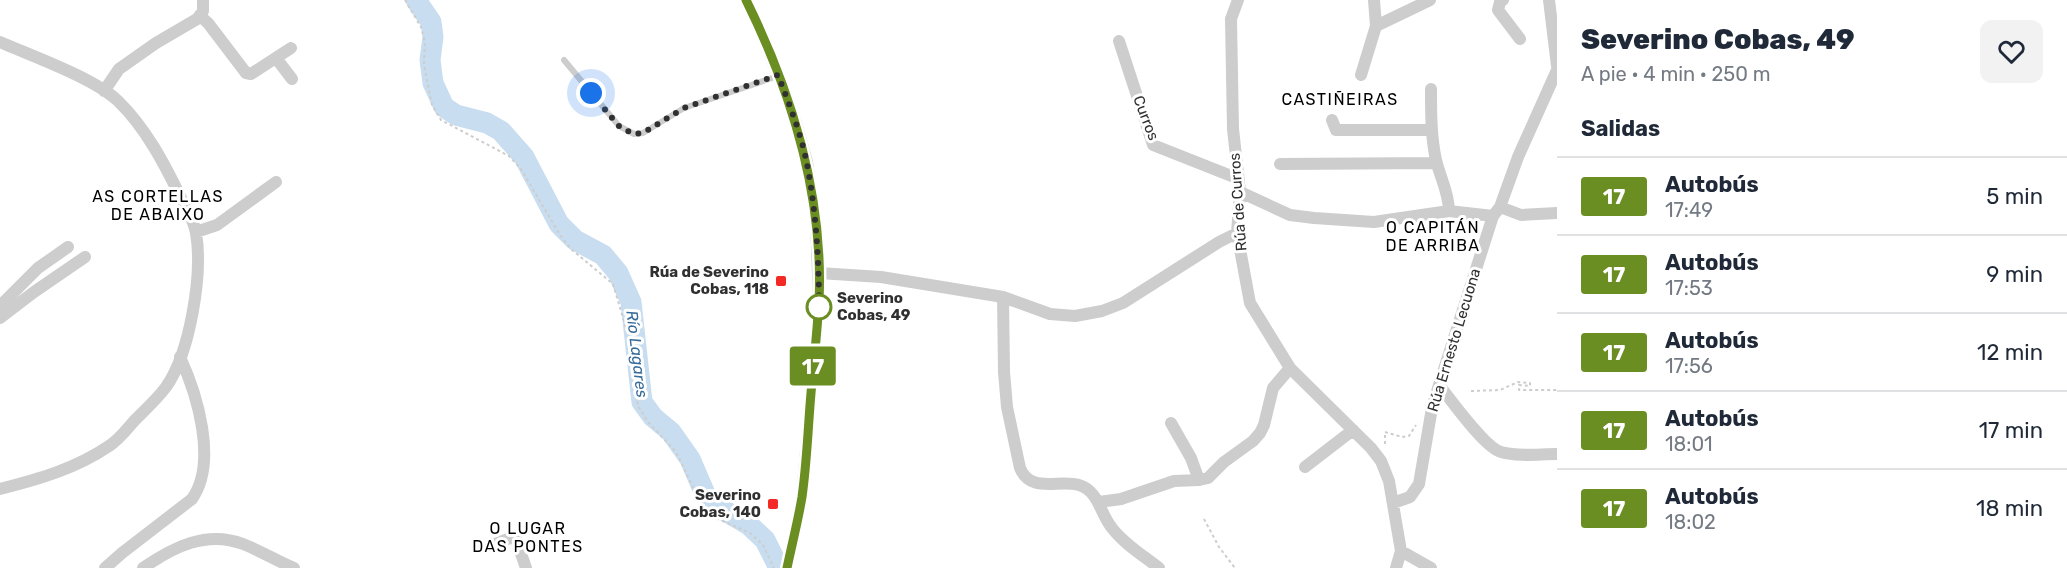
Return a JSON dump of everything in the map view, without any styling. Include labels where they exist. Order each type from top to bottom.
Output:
[{"type":"street","points":[[104,91],[118,69],[200,16],[203,11],[203,0]]},
{"type":"street","points":[[746,0],[796,123],[807,162],[816,223],[819,301],[804,471],[787,568]]},
{"type":"street","name":"Rúa de Curros","points":[[1238,0],[1231,19],[1233,129],[1240,192],[1237,234],[1250,303],[1290,368],[1371,448],[1381,461],[1389,481],[1401,551],[1396,568]]},
{"type":"street","points":[[1361,75],[1376,26],[1374,0]]},
{"type":"street","points":[[1376,26],[1430,0]]},
{"type":"street","points":[[1503,0],[1498,10],[1520,39]]},
{"type":"street","points":[[1549,0],[1557,68]]},
{"type":"street","points":[[200,16],[208,23],[246,73],[251,74],[291,48]]},
{"type":"street","name":"Curros","points":[[1119,41],[1153,145],[1239,179]]},
{"type":"street","points":[[0,42],[79,77],[117,100],[137,124],[164,164],[192,220],[196,232],[198,265],[196,296],[180,357],[167,386],[112,445],[74,467],[45,478],[0,489]]},
{"type":"street","points":[[276,58],[292,79]]},
{"type":"street","name":"Rúa Ernesto Lecuona","points":[[1393,503],[1410,497],[1419,484],[1432,408],[1496,212],[1557,68]]},
{"type":"street","points":[[1431,89],[1432,130],[1437,163],[1449,201],[1449,211]]},
{"type":"street","points":[[1332,120],[1336,130],[1432,130]]},
{"type":"street","points":[[1280,164],[1437,163]]},
{"type":"street","points":[[196,232],[217,225],[276,182]]},
{"type":"street","points":[[1240,192],[1290,214],[1374,222],[1449,211],[1521,215],[1557,213]]},
{"type":"street","points":[[819,273],[872,275],[1003,297],[1058,316],[1075,316],[1102,311],[1132,298],[1219,242],[1237,234]]},
{"type":"street","points":[[0,306],[38,268],[68,247]]},
{"type":"street","points":[[0,318],[84,257]]},
{"type":"street","points":[[1003,297],[1007,407],[1020,468],[1024,476],[1029,481],[1038,483],[1078,485],[1091,492],[1099,502],[1100,509],[1112,528],[1159,568]]},
{"type":"street","points":[[105,568],[192,499],[198,491],[203,464],[202,424],[187,371],[180,357]]},
{"type":"street","points":[[1099,502],[1121,499],[1174,481],[1208,478],[1260,433],[1273,388],[1290,368]]},
{"type":"street","points":[[1439,385],[1486,442],[1499,452],[1516,455],[1557,454]]},
{"type":"street","points":[[1171,423],[1191,458],[1199,480]]},
{"type":"street","points":[[1305,467],[1353,430]]},
{"type":"street","points":[[495,544],[515,536],[526,568]]},
{"type":"street","points":[[143,568],[165,553],[193,541],[207,539],[234,541],[294,568]]},
{"type":"street","points":[[1401,551],[1431,568]]},
{"type":"lane","points":[[564,60],[619,126],[633,134],[643,133],[684,108],[778,75]]},
{"type":"path","points":[[405,0],[421,27],[425,42],[424,65],[432,105],[441,120],[509,156],[521,169],[560,235],[571,249],[613,285],[629,338],[638,406],[648,422],[676,452],[703,508],[718,519],[750,533],[763,545],[774,568]]},
{"type":"path","points":[[1471,391],[1500,390],[1518,382],[1530,383],[1530,386],[1519,386],[1519,390],[1557,390]]},
{"type":"path","points":[[1384,447],[1385,432],[1402,437],[1409,436],[1417,422]]},
{"type":"path","points":[[1204,519],[1219,547],[1235,568]]},
{"type":"waterway","name":"Río Lagares","points":[[416,0],[431,22],[433,37],[430,60],[433,83],[444,107],[456,115],[487,123],[501,131],[524,157],[559,224],[575,240],[603,255],[618,273],[631,302],[642,402],[653,417],[671,432],[690,459],[705,494],[715,505],[749,525],[765,540],[779,568]]},
{"type":"bus line","name":"17","points":[[746,0],[769,50],[796,123],[807,162],[816,223],[819,301],[802,496],[787,568]]},
{"type":"place","name":"Rúa de Severino Cobas, 118","points":[[781,281]]},
{"type":"place","name":"Severino Cobas, 49","points":[[819,307]]},
{"type":"place","name":"Severino Cobas, 140","points":[[773,504]]},
{"type":"district","name":"CASTIÑEIRAS","points":[[1340,99]]},
{"type":"district","name":"AS CORTELLAS DE ABAIXO","points":[[158,205]]},
{"type":"district","name":"O CAPITÁN DE ARRIBA","points":[[1433,236]]},
{"type":"district","name":"O LUGAR DAS PONTES","points":[[528,537]]},
{"type":"route","points":[[591,93],[619,126],[633,134],[643,133],[684,108],[778,75],[796,123],[807,162],[816,223],[819,307]]}]
